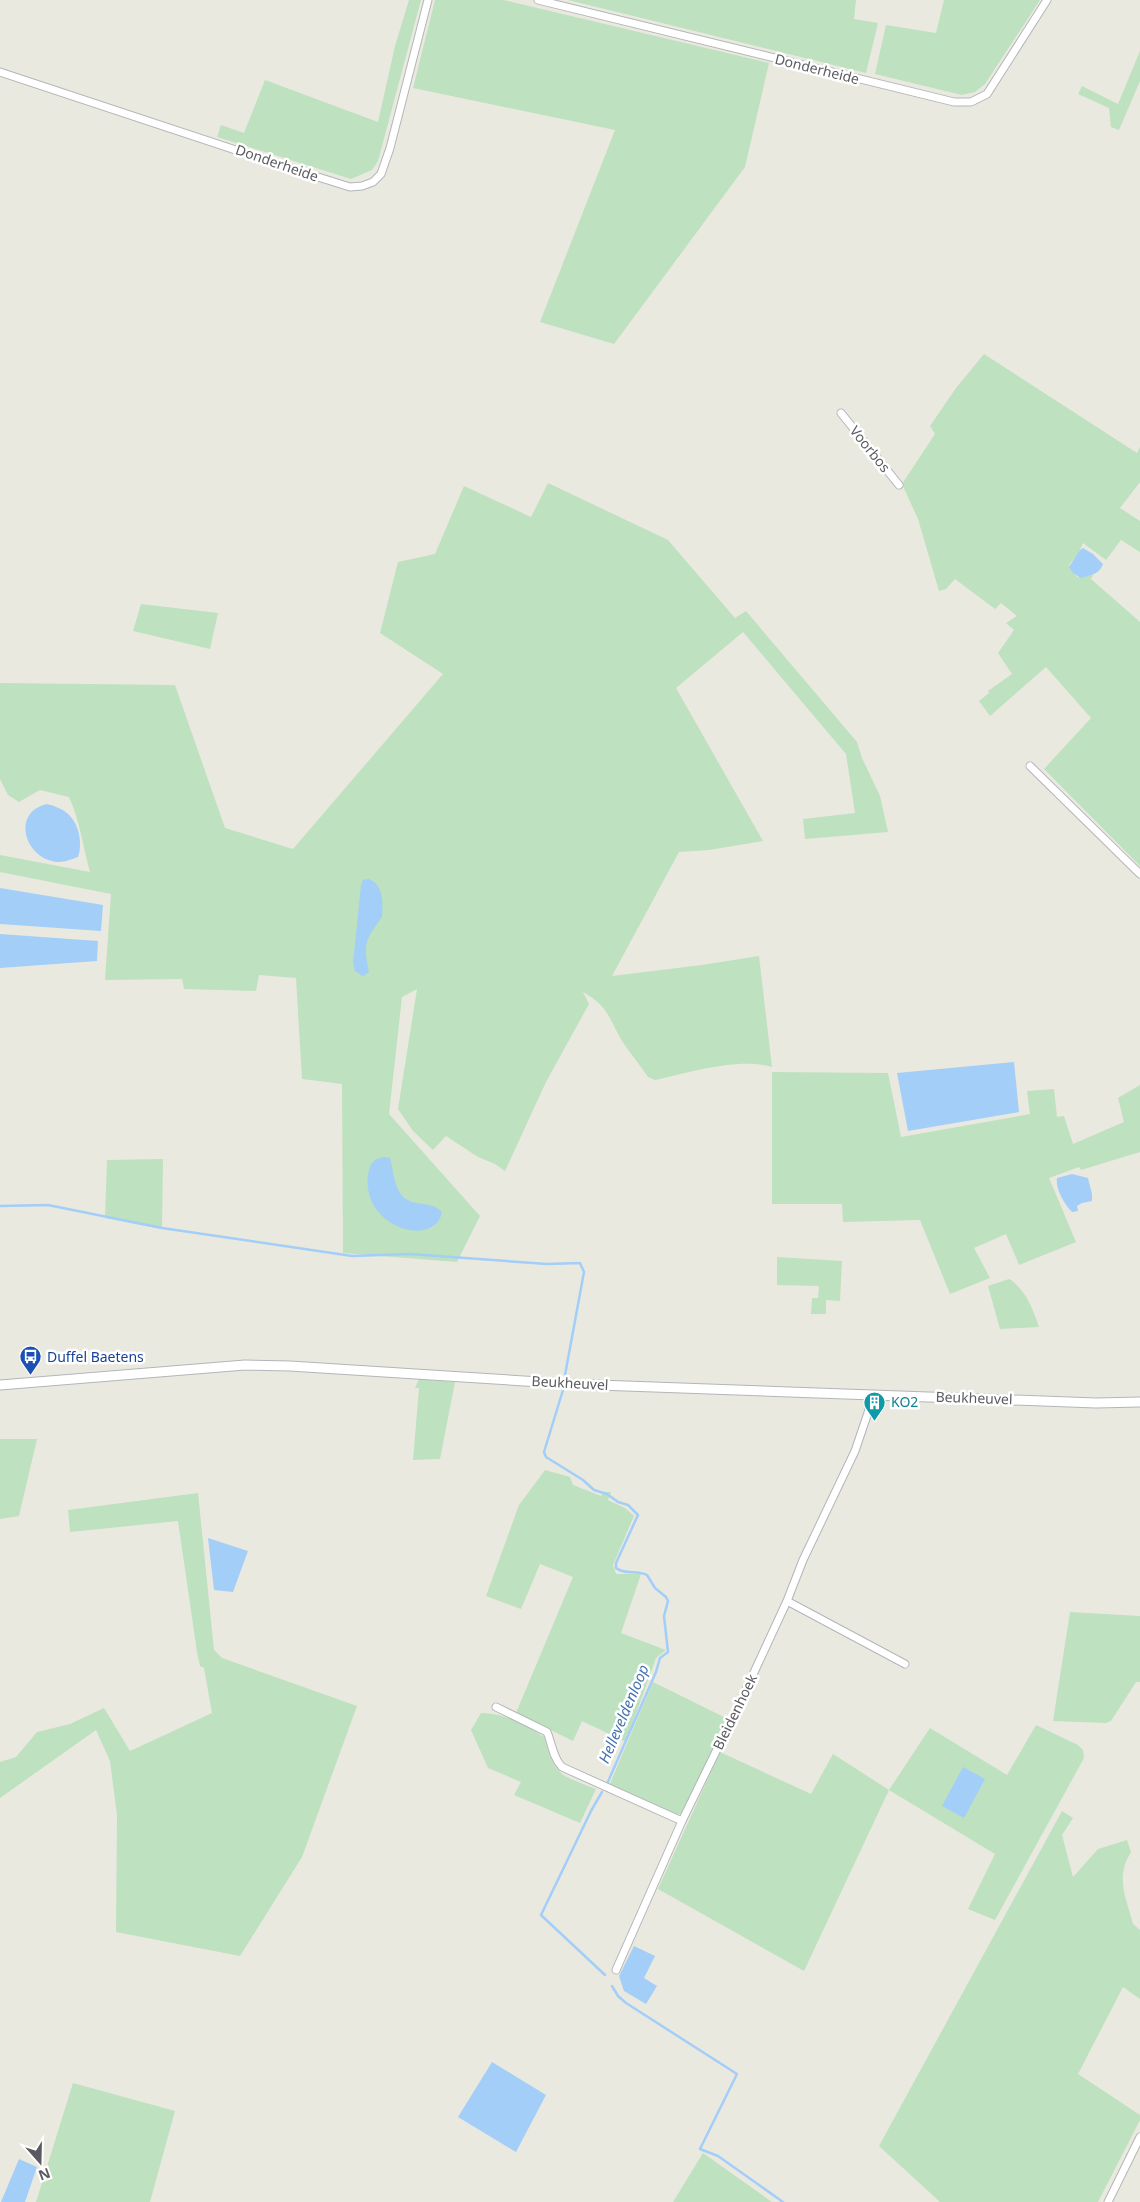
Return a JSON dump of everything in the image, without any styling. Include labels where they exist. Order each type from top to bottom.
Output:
[{"type":"street","name":"Donderheide","points":[[0,72],[332,182],[350,187],[362,186],[377,178],[384,166],[428,0]]},
{"type":"street","name":"Donderheide","points":[[538,0],[954,102],[971,102],[987,94],[1047,0]]},
{"type":"street","name":"Voorbos","points":[[841,413],[899,485]]},
{"type":"street","points":[[1030,766],[1140,874]]},
{"type":"street","name":"Beukheuvel","points":[[0,1386],[245,1365],[290,1366],[571,1384],[1096,1403],[1140,1402]]},
{"type":"street","name":"Bleidenhoek","points":[[616,1970],[682,1822],[787,1601],[803,1560],[855,1451],[874,1395]]},
{"type":"street","points":[[787,1601],[905,1664]]},
{"type":"street","points":[[496,1707],[547,1732],[553,1747],[555,1760],[562,1767],[682,1822]]},
{"type":"street","points":[[1108,2202],[1140,2137]]},
{"type":"green space","points":[[409,0],[421,0],[378,161],[372,170],[351,179],[217,137],[221,125],[244,133],[265,80],[378,122],[395,46]]},
{"type":"green space","points":[[435,0],[504,0],[769,63],[745,167],[614,344],[540,322],[615,130],[413,88]]},
{"type":"green space","points":[[568,0],[856,0],[854,19],[878,23],[866,73]]},
{"type":"green space","points":[[944,0],[1040,0],[985,84],[975,92],[962,95],[875,74],[886,25],[936,33]]},
{"type":"green space","points":[[1140,51],[1140,81],[1119,130],[1111,127],[1109,108],[1078,94],[1082,86],[1118,104]]},
{"type":"green space","points":[[984,354],[1137,453],[1140,447],[1140,482],[1120,508],[1140,521],[1140,552],[1121,540],[1106,560],[1083,543],[1078,554],[1069,565],[1077,577],[1093,575],[1091,579],[1140,622],[1140,866],[1044,769],[1091,718],[1046,667],[990,716],[979,701],[989,693],[988,691],[1012,674],[998,653],[1014,630],[1006,623],[1017,616],[1001,603],[995,609],[955,579],[946,589],[939,591],[918,519],[902,484],[935,434],[930,426],[956,388]]},
{"type":"green space","points":[[548,483],[668,540],[735,618],[746,611],[857,742],[862,758],[880,796],[888,832],[805,839],[803,819],[855,813],[846,754],[743,632],[676,688],[763,841],[709,850],[679,852],[612,976],[759,956],[772,1067],[759,1064],[729,1065],[655,1080],[648,1077],[628,1050],[603,1008],[592,997],[583,992],[589,1004],[546,1082],[505,1171],[495,1164],[478,1157],[446,1136],[433,1150],[413,1131],[398,1109],[417,989],[402,997],[389,1114],[480,1216],[457,1262],[343,1253],[342,1084],[302,1079],[296,978],[259,975],[256,991],[184,989],[182,979],[105,980],[111,894],[0,872],[0,855],[90,872],[79,825],[69,797],[40,790],[19,802],[8,795],[0,779],[0,683],[175,685],[225,828],[293,849],[443,674],[380,633],[398,562],[435,554],[464,486],[531,517]]},
{"type":"green space","points":[[141,604],[218,613],[210,649],[133,631]]},
{"type":"green space","points":[[772,1072],[888,1073],[901,1137],[1030,1114],[1027,1091],[1054,1089],[1057,1117],[1064,1116],[1073,1144],[1124,1122],[1118,1098],[1140,1085],[1140,1152],[1081,1170],[1079,1167],[1049,1178],[1076,1242],[1019,1265],[1006,1234],[974,1248],[990,1278],[950,1294],[920,1220],[843,1222],[842,1204],[772,1204]]},
{"type":"green space","points":[[163,1159],[162,1229],[105,1218],[107,1160]]},
{"type":"green space","points":[[777,1257],[842,1261],[840,1301],[826,1300],[826,1314],[811,1314],[812,1298],[818,1298],[819,1286],[777,1285]]},
{"type":"green space","points":[[1009,1279],[1024,1294],[1039,1327],[1000,1329],[988,1286]]},
{"type":"green space","points":[[419,1379],[455,1382],[440,1459],[413,1460],[419,1388],[415,1388]]},
{"type":"green space","points":[[0,1439],[37,1439],[19,1516],[0,1519]]},
{"type":"green space","points":[[545,1470],[570,1477],[573,1485],[601,1496],[603,1492],[611,1492],[608,1500],[625,1508],[634,1516],[613,1565],[616,1574],[641,1574],[621,1633],[666,1650],[656,1658],[626,1742],[582,1721],[573,1741],[516,1713],[573,1577],[540,1564],[521,1609],[486,1596],[519,1505]]},
{"type":"green space","points":[[198,1493],[214,1650],[222,1658],[357,1706],[302,1857],[240,1956],[116,1932],[117,1815],[110,1761],[96,1730],[0,1798],[0,1762],[16,1757],[37,1732],[70,1724],[104,1708],[130,1751],[212,1713],[204,1668],[200,1666],[197,1652],[178,1521],[70,1532],[68,1510]]},
{"type":"green space","points":[[1070,1612],[1140,1616],[1140,1682],[1136,1682],[1111,1721],[1106,1723],[1053,1721]]},
{"type":"green space","points":[[653,1682],[730,1720],[682,1813],[675,1816],[609,1786]]},
{"type":"green space","points":[[481,1713],[490,1713],[514,1720],[544,1737],[552,1760],[560,1772],[566,1777],[596,1789],[580,1823],[514,1795],[521,1782],[488,1768],[471,1730]]},
{"type":"green space","points":[[1036,1725],[1078,1745],[1083,1750],[1084,1758],[995,1920],[968,1909],[995,1854],[889,1790],[930,1728],[1007,1775]]},
{"type":"green space","points":[[720,1752],[811,1794],[833,1754],[889,1790],[804,1971],[658,1889]]},
{"type":"green space","points":[[1062,1811],[1073,1818],[1062,1835],[1073,1877],[1098,1849],[1127,1840],[1131,1852],[1124,1870],[1123,1888],[1133,1924],[1140,1930],[1140,1999],[1123,1987],[1078,2074],[1140,2115],[1140,2120],[1098,2202],[940,2202],[879,2146]]},
{"type":"green space","points":[[73,2083],[175,2111],[150,2202],[36,2202]]},
{"type":"green space","points":[[703,2153],[772,2202],[673,2202]]},
{"type":"water","points":[[1083,548],[1093,554],[1103,564],[1097,572],[1081,578],[1073,573],[1069,567]]},
{"type":"water","points":[[47,804],[66,812],[74,821],[80,841],[78,857],[61,862],[47,860],[38,854],[31,845],[26,836],[28,816],[35,809]]},
{"type":"water","points":[[369,879],[374,882],[382,895],[382,917],[372,931],[367,943],[366,955],[369,972],[363,976],[355,971],[353,963],[361,885],[363,880]]},
{"type":"water","points":[[0,888],[103,905],[101,931],[0,924]]},
{"type":"water","points":[[0,934],[98,941],[97,961],[0,968]]},
{"type":"water","points":[[1014,1062],[1019,1112],[908,1131],[897,1073]]},
{"type":"water","points":[[384,1157],[390,1158],[396,1185],[404,1198],[415,1203],[432,1206],[442,1212],[437,1223],[427,1229],[414,1231],[386,1220],[376,1208],[369,1193],[368,1175],[372,1163]]},
{"type":"water","points":[[1072,1174],[1088,1178],[1092,1201],[1082,1203],[1077,1206],[1078,1211],[1072,1212],[1061,1196],[1057,1178]]},
{"type":"water","points":[[208,1538],[248,1551],[233,1592],[214,1590]]},
{"type":"water","points":[[963,1767],[985,1779],[964,1818],[942,1806]]},
{"type":"water","points":[[634,1946],[655,1956],[644,1978],[657,1986],[646,2004],[624,1991],[619,1976]]},
{"type":"water","points":[[492,2062],[546,2095],[516,2152],[458,2117]]},
{"type":"water","points":[[19,2159],[37,2167],[25,2202],[1,2202]]},
{"type":"waterway","points":[[0,1206],[48,1205],[162,1228],[352,1256],[410,1254],[547,1264],[580,1263],[584,1272],[565,1375]]},
{"type":"waterway","name":"Helleveldenloop","points":[[563,1390],[544,1452],[546,1457],[583,1480],[594,1490],[607,1494],[618,1502],[628,1505],[638,1515],[616,1563],[616,1568],[647,1575],[655,1588],[668,1601],[664,1616],[668,1652],[660,1658],[656,1672],[607,1784]]},
{"type":"waterway","name":"Helleveldenloop","points":[[602,1792],[541,1915],[605,1975]]},
{"type":"waterway","name":"Helleveldenloop","points":[[612,1986],[618,1996],[626,2003],[737,2074],[700,2149],[718,2156],[783,2202]]},
{"type":"place","name":"Duffel Baetens","points":[[31,1376]]},
{"type":"place","name":"KO2","points":[[875,1421]]}]
